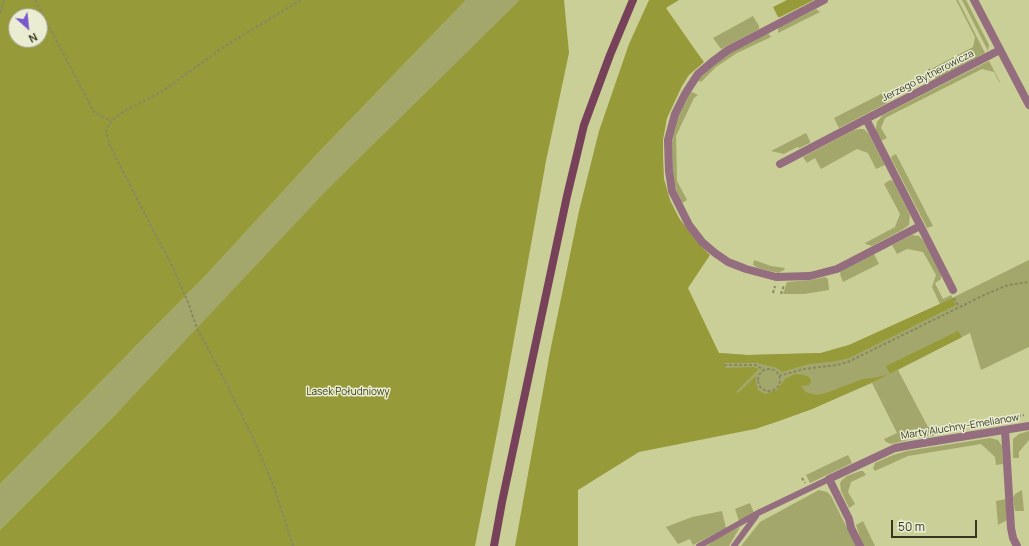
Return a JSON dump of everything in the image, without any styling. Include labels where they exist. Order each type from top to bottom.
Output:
[{"type":"main road","points":[[494,546],[567,196],[584,125],[610,55],[633,0]]},
{"type":"street","points":[[824,0],[728,50],[698,74],[674,114],[668,140],[668,171],[672,191],[689,225],[702,242],[715,253],[728,262],[746,269],[776,277],[810,276],[837,269],[920,226]]},
{"type":"street","points":[[974,0],[1029,105]]},
{"type":"street","name":"Jerzego Bytnerowicza","points":[[780,164],[1000,50]]},
{"type":"street","points":[[866,119],[954,290]]},
{"type":"street","name":"Marty Aluchny-Emelianow","points":[[829,479],[895,448],[1029,426]]},
{"type":"street","points":[[1005,430],[1011,528],[1013,538],[1017,546]]},
{"type":"street","points":[[829,479],[849,519],[851,528],[860,546]]},
{"type":"lane","points":[[699,546],[758,513],[829,479]]},
{"type":"lane","points":[[734,546],[758,513]]},
{"type":"path","points":[[0,13],[4,0]]},
{"type":"path","points":[[34,0],[94,112],[111,121]]},
{"type":"path","points":[[293,546],[274,487],[254,440],[197,328],[174,267],[153,230],[110,146],[106,131],[111,121],[123,112],[163,91],[225,46],[301,0]]},
{"type":"path","points":[[779,376],[804,369],[838,365],[848,362],[990,292],[1008,285],[1029,282]]},
{"type":"path","points":[[724,365],[756,365],[764,370],[773,370],[779,376],[780,381],[776,388],[770,391],[760,387],[758,380],[760,373],[764,370]]},
{"type":"path","points":[[1008,417],[1024,415]]},
{"type":"green space","points":[[0,0],[466,0],[319,152],[207,274],[0,484]]},
{"type":"green space","points":[[466,0],[521,0],[116,414],[0,530],[0,484],[207,274],[319,152]]},
{"type":"green space","name":"Lasek Południowy","points":[[520,0],[564,0],[569,53],[546,161],[499,423],[475,546],[0,546],[0,530],[116,414],[327,190]]},
{"type":"green space","points":[[649,0],[679,0],[666,8],[704,62],[689,75],[682,86],[667,118],[663,140],[664,179],[670,200],[679,218],[697,242],[710,255],[688,288],[719,353],[748,355],[821,353],[849,345],[953,298],[956,305],[849,358],[809,364],[782,372],[777,368],[757,363],[724,363],[726,368],[754,367],[759,369],[737,391],[738,393],[756,376],[758,390],[765,394],[777,390],[785,379],[795,374],[804,375],[809,377],[811,382],[809,385],[801,386],[806,392],[817,395],[863,379],[888,375],[812,409],[755,429],[639,452],[578,490],[578,546],[515,546],[550,352],[579,211],[599,131],[629,44]]},
{"type":"green space","points":[[787,0],[814,0],[778,17],[773,7]]},
{"type":"green space","points":[[956,0],[958,0],[985,53],[936,79],[931,69],[973,47],[975,37]]},
{"type":"green space","points":[[962,0],[966,0],[988,43],[988,51]]},
{"type":"green space","points":[[816,9],[820,12],[778,33],[778,28]]},
{"type":"green space","points":[[753,16],[759,26],[759,29],[721,49],[713,38]]},
{"type":"green space","points":[[768,33],[771,37],[737,53],[716,67],[701,82],[698,80],[714,64],[733,51]]},
{"type":"green space","points":[[989,61],[1000,82],[994,72],[982,69],[885,118],[881,128],[887,138],[881,141],[876,131],[876,127],[877,122],[883,115]]},
{"type":"green space","points":[[692,92],[698,95],[694,98],[676,136],[677,181],[687,200],[682,203],[673,177],[672,142],[674,128],[681,109]]},
{"type":"green space","points":[[883,93],[887,103],[839,128],[834,118]]},
{"type":"green space","points":[[864,129],[869,134],[885,165],[876,169],[868,153],[857,149],[821,169],[815,158],[807,163],[803,157],[854,130]]},
{"type":"green space","points":[[806,133],[810,143],[799,148],[797,147],[784,154],[771,151]]},
{"type":"green space","points":[[896,154],[933,226],[927,228],[891,158]]},
{"type":"green space","points":[[890,180],[893,181],[910,215],[909,225],[872,246],[865,243],[895,227],[900,214],[884,184]]},
{"type":"green space","points":[[912,235],[919,236],[923,240],[941,274],[941,279],[935,283],[943,299],[951,295],[953,298],[1029,260],[1029,347],[981,370],[970,333],[898,370],[928,427],[934,427],[936,431],[933,436],[923,436],[916,429],[910,430],[914,435],[912,439],[891,444],[886,442],[884,439],[897,433],[872,383],[812,409],[755,429],[719,353],[748,355],[821,353],[849,345],[940,304],[932,287],[936,275],[923,252],[907,249],[897,254],[892,245]]},
{"type":"green space","points":[[874,254],[879,264],[843,282],[840,274],[841,271]]},
{"type":"green space","points":[[754,260],[771,266],[785,268],[778,273],[758,268],[753,265]]},
{"type":"green space","points":[[825,277],[828,279],[829,290],[804,294],[783,294],[787,282]]},
{"type":"green space","points":[[958,331],[962,337],[890,374],[886,366]]},
{"type":"green space","points":[[1029,431],[1029,440],[1019,452],[1019,458],[1013,458],[1013,439],[1019,434]]},
{"type":"green space","points":[[990,438],[998,440],[1002,446],[1003,464],[996,465],[995,457],[981,444],[908,456],[875,471],[873,468],[875,463],[907,451]]},
{"type":"green space","points":[[848,455],[852,463],[810,483],[806,475]]},
{"type":"green space","points":[[863,471],[866,475],[851,482],[848,492],[855,504],[849,508],[841,491],[840,483],[847,476]]},
{"type":"green space","points":[[819,490],[827,492],[831,496],[856,546],[741,546],[760,522]]},
{"type":"green space","points":[[1022,490],[1024,511],[1015,511],[1013,498],[1015,494]]},
{"type":"green space","points":[[1006,499],[1007,520],[998,525],[996,501]]},
{"type":"green space","points":[[750,503],[754,513],[739,521],[735,509]]},
{"type":"green space","points":[[722,511],[726,528],[693,545],[690,539],[678,544],[666,527],[692,517]]},
{"type":"green space","points":[[863,521],[875,546],[863,546],[856,525]]},
{"type":"green space","points":[[740,527],[729,546],[707,546],[713,541]]}]
